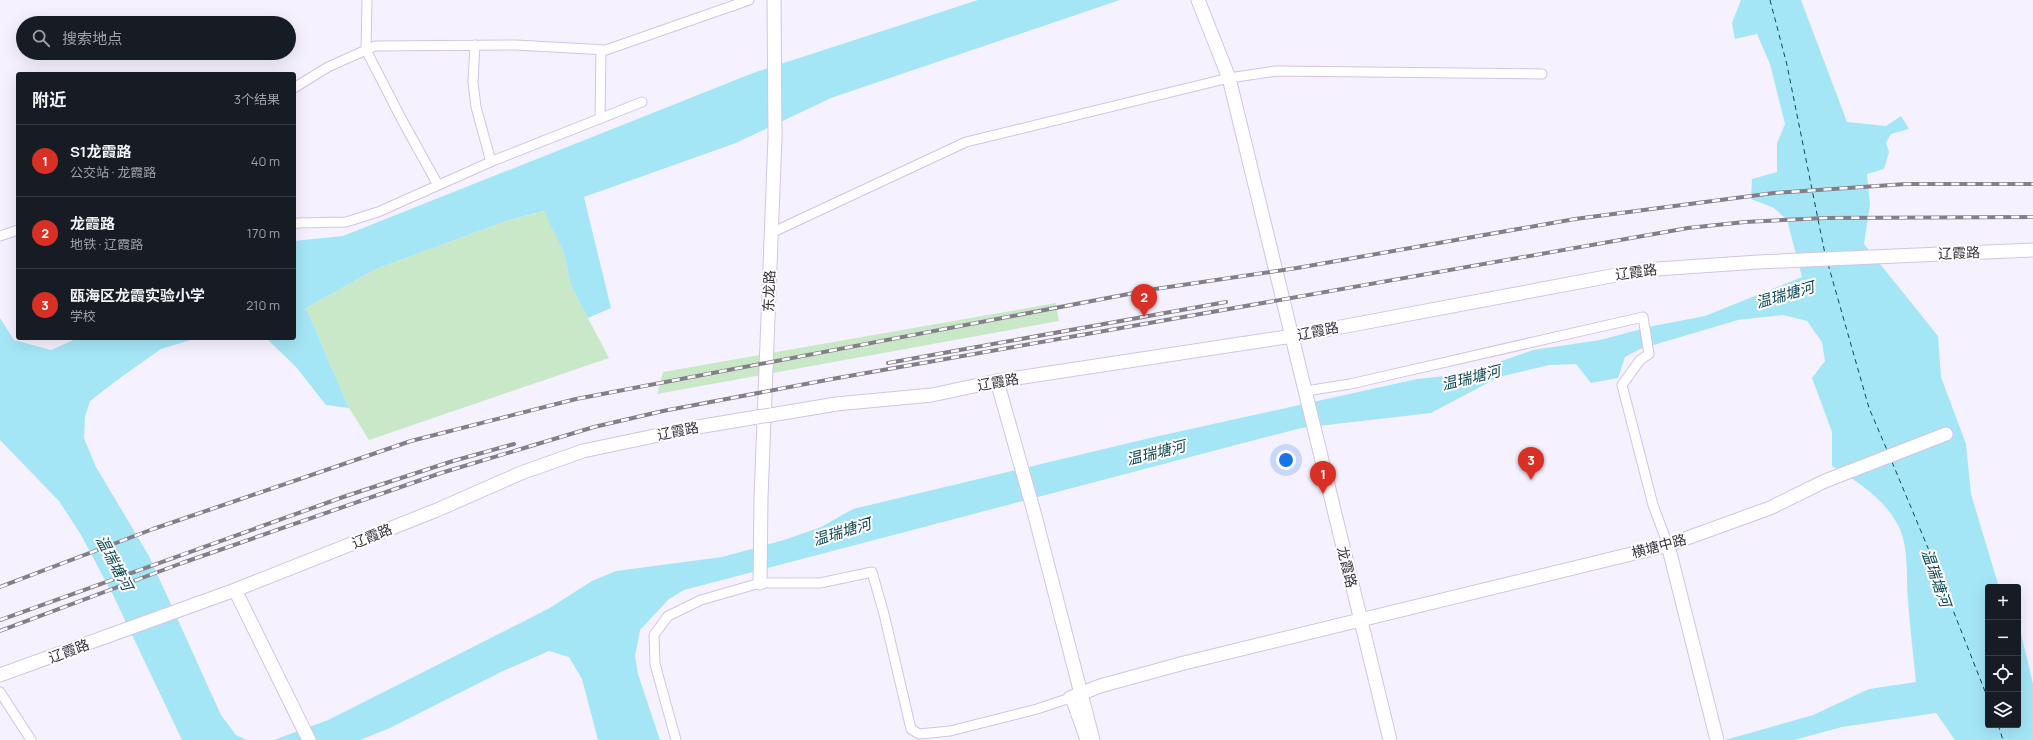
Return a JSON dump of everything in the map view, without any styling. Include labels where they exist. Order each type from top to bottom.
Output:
[{"type":"street","points":[[367,0],[366,50],[438,185]]},
{"type":"street","points":[[296,87],[328,66],[375,46],[516,44],[606,50],[749,0]]},
{"type":"street","name":"东龙路","points":[[760,580],[760,543],[775,126],[774,0]]},
{"type":"street","name":"龙霞路","points":[[1198,0],[1229,78],[1293,336],[1319,453],[1390,740]]},
{"type":"street","points":[[475,45],[473,82],[476,108],[491,162]]},
{"type":"street","points":[[600,119],[601,50]]},
{"type":"street","points":[[771,234],[966,142],[1229,78],[1276,71],[1542,74]]},
{"type":"street","points":[[296,223],[346,222],[378,212],[491,162],[642,102]]},
{"type":"street","points":[[0,236],[16,231]]},
{"type":"street","name":"辽霞路","points":[[0,676],[235,590],[437,510],[521,473],[583,451],[692,428],[836,404],[932,395],[997,381],[1293,336],[1643,270],[1758,262],[2033,250]]},
{"type":"street","points":[[1306,391],[1350,384],[1643,317],[1649,354],[1640,360],[1622,385],[1653,505],[1668,545],[1717,740]]},
{"type":"street","points":[[997,381],[1034,512],[1085,740]]},
{"type":"street","name":"横塘中路","points":[[1075,696],[1100,686],[1184,663],[1668,545],[1770,508],[1825,481],[1946,434]]},
{"type":"street","points":[[676,740],[655,664],[654,635],[668,616],[701,600],[760,580],[820,583],[872,572],[884,614],[911,729],[919,734],[950,731],[1037,709],[1075,696]]},
{"type":"street","points":[[235,590],[309,740]]},
{"type":"street","points":[[0,692],[31,740]]},
{"type":"street","points":[[1075,696],[1093,740]]},
{"type":"green space","points":[[545,211],[564,253],[571,286],[609,358],[369,440],[349,408],[306,308],[376,269],[509,220]]},
{"type":"green space","points":[[1056,303],[1059,321],[657,394],[663,372]]},
{"type":"water","points":[[978,0],[1120,0],[831,98],[736,143],[584,197],[611,308],[588,318],[571,286],[564,253],[544,211],[509,220],[376,269],[306,308],[349,408],[326,405],[296,367],[268,340],[296,340],[296,241],[343,236],[753,73]]},
{"type":"water","name":"温瑞塘河","points":[[1741,0],[1801,0],[1847,122],[1886,126],[1901,116],[1909,129],[1891,134],[1886,143],[1889,152],[1884,169],[1867,174],[1870,205],[1864,244],[1938,336],[1941,377],[1966,444],[1971,494],[1998,584],[1985,584],[1985,728],[2021,728],[2021,634],[2033,684],[2033,740],[1955,740],[1936,713],[1842,727],[1794,740],[1725,740],[1813,715],[1869,689],[1916,682],[1907,591],[1906,553],[1902,535],[1893,517],[1879,500],[1861,485],[1832,466],[1832,432],[1812,378],[1825,361],[1822,342],[1807,321],[1783,315],[1738,320],[1640,349],[1625,357],[1618,378],[1591,383],[1576,364],[1549,365],[1499,377],[1431,413],[1301,428],[684,590],[669,599],[640,630],[635,656],[638,674],[660,740],[598,740],[582,679],[569,657],[549,651],[501,672],[390,728],[360,740],[274,740],[328,720],[548,609],[592,581],[616,571],[722,557],[784,540],[821,527],[853,509],[1150,438],[1417,379],[1464,374],[1533,350],[1600,340],[1653,326],[1705,316],[1802,277],[1787,220],[1774,208],[1751,199],[1752,179],[1777,172],[1777,143],[1785,124],[1770,64],[1757,34],[1735,39],[1732,23]]},
{"type":"water","name":"温瑞塘河","points":[[0,318],[14,340],[51,350],[74,340],[190,340],[161,349],[90,401],[85,417],[84,438],[96,467],[149,556],[221,715],[236,735],[247,740],[182,740],[113,595],[81,535],[59,501],[0,440]]},
{"type":"ferry route","points":[[1770,0],[1787,65],[1825,254]]},
{"type":"ferry route","points":[[1828,264],[1869,408],[1887,450]]},
{"type":"ferry route","points":[[1892,462],[1938,572],[1985,692]]},
{"type":"ferry route","points":[[1999,728],[2003,740]]},
{"type":"railway","points":[[0,587],[153,529],[411,441],[576,399],[1155,289],[1297,268],[1575,219],[1774,193],[1906,184],[2033,184]]},
{"type":"railway","points":[[0,631],[182,563],[441,473],[594,427],[663,411],[832,379],[1688,228],[1745,222],[1825,218],[2033,217]]},
{"type":"railway","points":[[888,363],[1226,302]]},
{"type":"railway","points":[[0,620],[346,496],[453,461],[514,444]]},
{"type":"place","name":"龙霞路","points":[[1144,317]]},
{"type":"place","name":"瓯海区龙霞实验小学","points":[[1531,480]]},
{"type":"place","name":"S1龙霞路","points":[[1323,494]]}]
